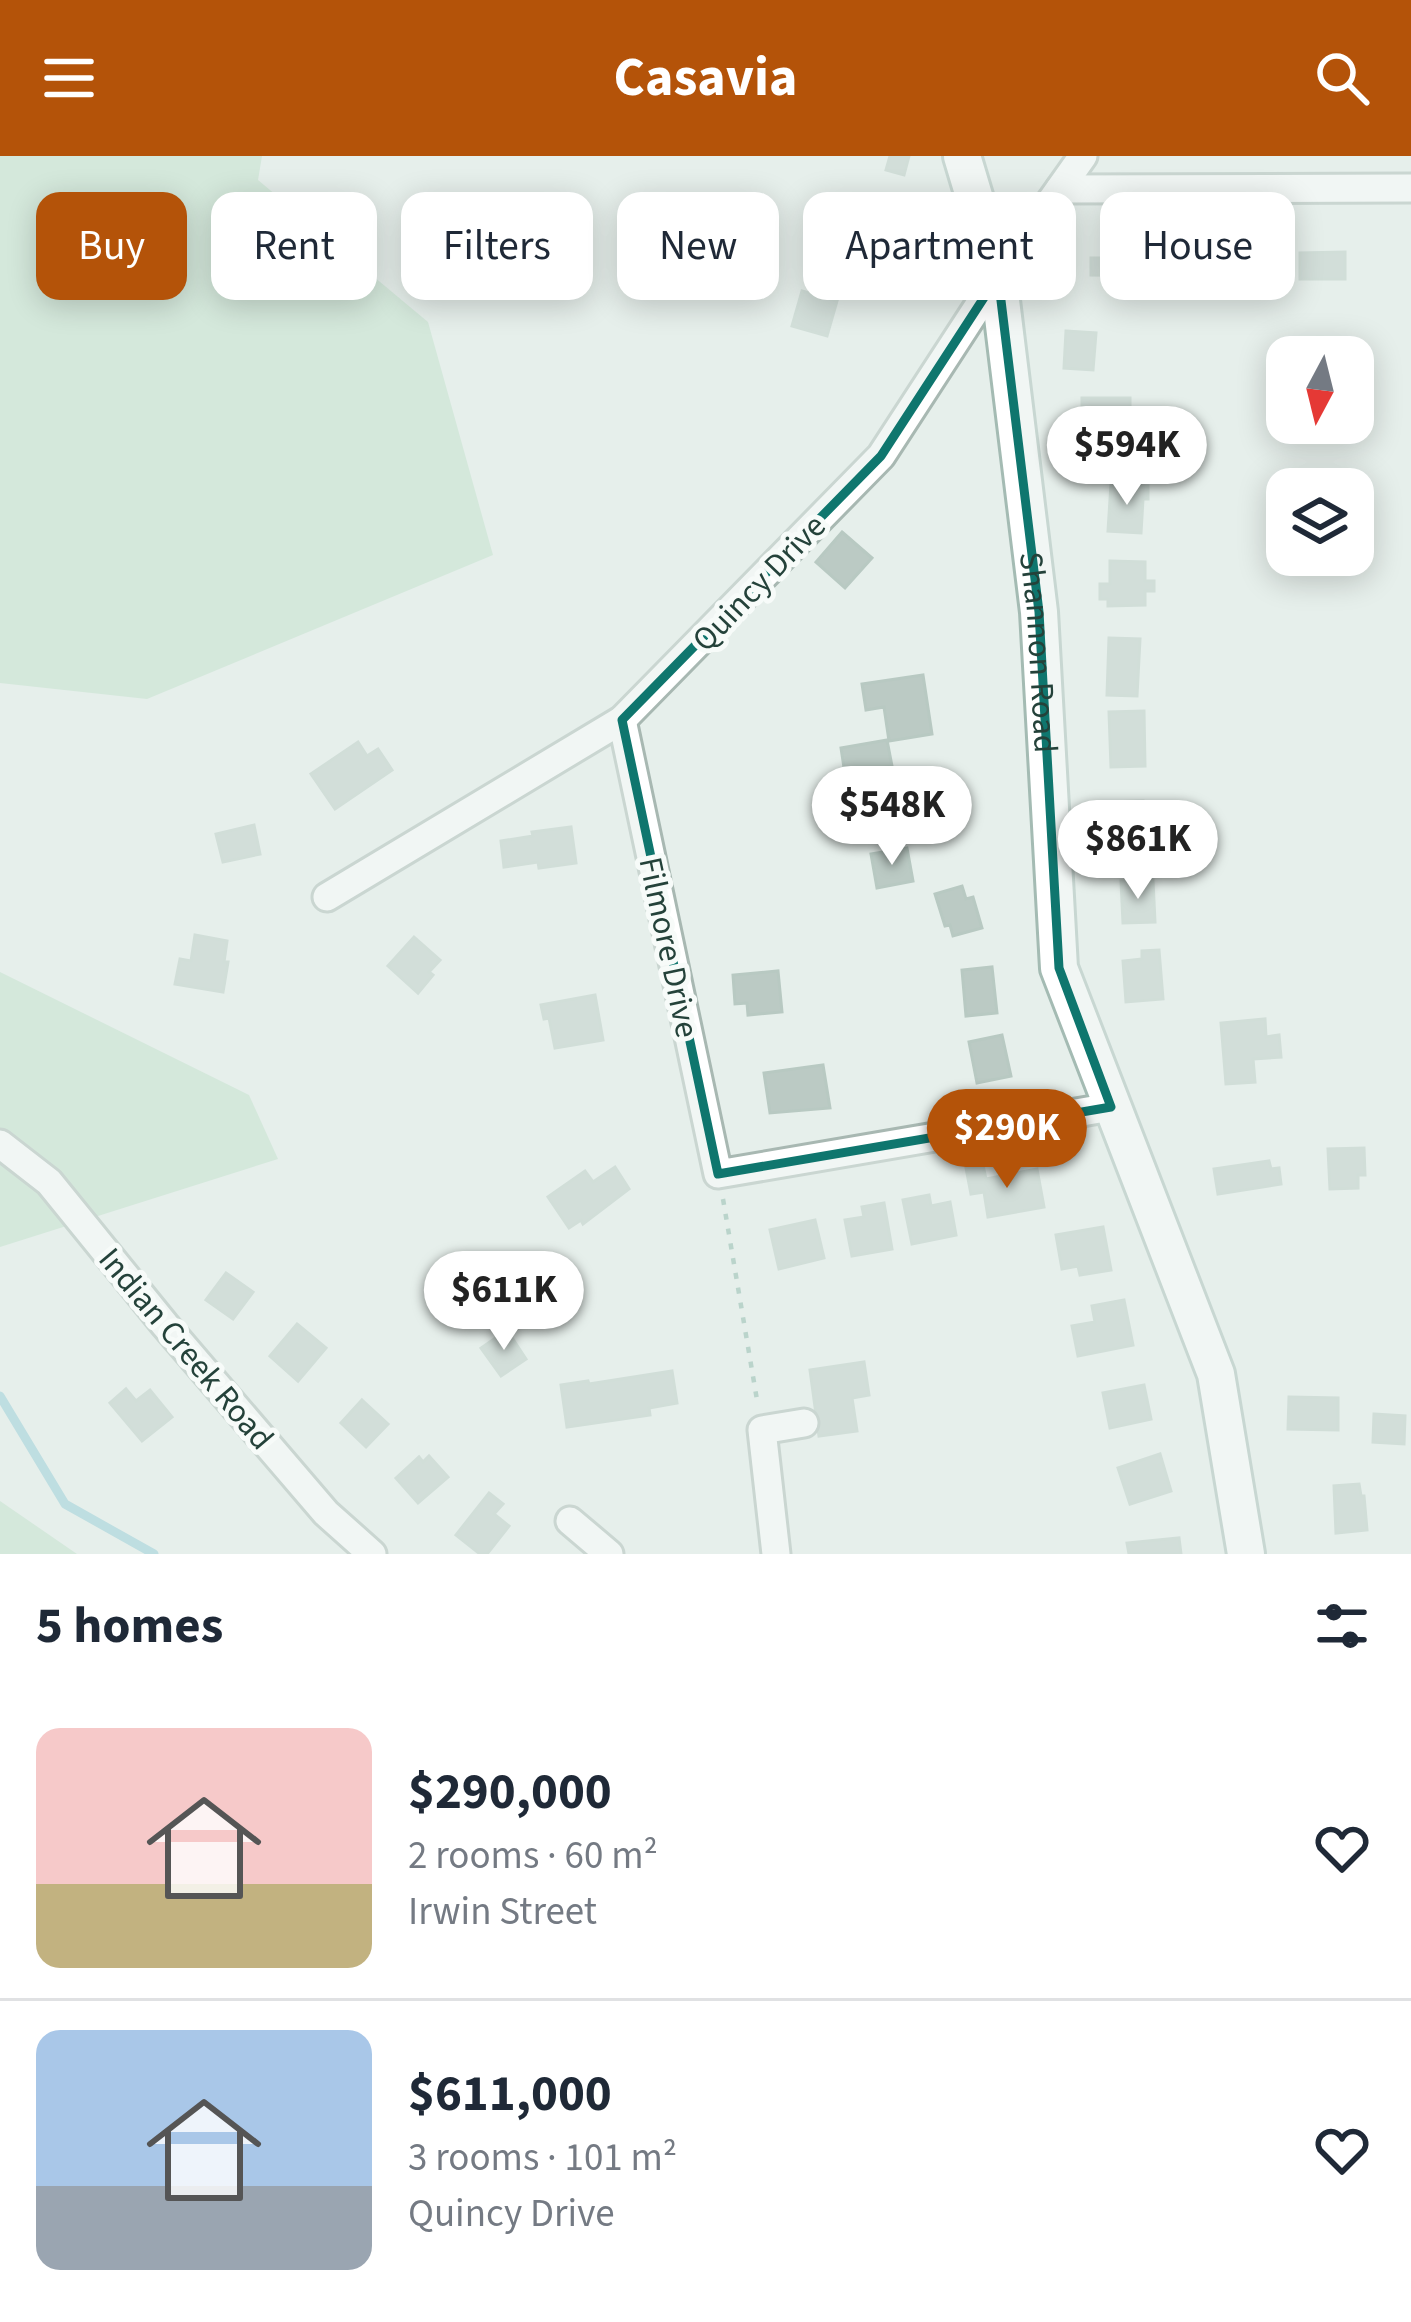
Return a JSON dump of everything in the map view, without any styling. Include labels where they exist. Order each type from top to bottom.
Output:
[{"type":"street","name":"Shannon Road","points":[[962,156],[973,192]]},
{"type":"street","name":"Quincy Drive","points":[[1058,192],[1083,156]]},
{"type":"street","points":[[1060,189],[1411,188]]},
{"type":"street","name":"Quincy Drive","points":[[327,897],[622,720],[881,456],[982,300]]},
{"type":"street","name":"Shannon Road","points":[[1001,300],[1039,612],[1059,968],[1216,1374],[1246,1554]]},
{"type":"street","name":"Filmore Drive","points":[[622,720],[718,1174]]},
{"type":"street","points":[[718,1174],[1111,1107]]},
{"type":"street","name":"Indian Creek Road","points":[[0,1144],[49,1182],[326,1513],[372,1554]]},
{"type":"street","points":[[776,1554],[762,1430],[804,1423]]},
{"type":"street","points":[[570,1521],[609,1554]]},
{"type":"path","points":[[718,1174],[762,1430]]},
{"type":"highlighted area","points":[[998,276],[1039,612],[1059,968],[1111,1107],[718,1174],[622,720],[881,456]]},
{"type":"green space","points":[[0,156],[262,156],[258,180],[272,192],[211,192],[211,300],[377,300],[377,279],[428,322],[493,555],[147,699],[0,683]]},
{"type":"green space","points":[[0,972],[249,1095],[278,1159],[0,1247]]},
{"type":"green space","points":[[0,1501],[77,1554],[0,1554]]},
{"type":"building","points":[[890,156],[909,156],[904,175],[886,170]]},
{"type":"building","points":[[1345,252],[1345,279],[1300,279],[1300,253]]},
{"type":"building","points":[[1091,258],[1100,258],[1100,275],[1091,275]]},
{"type":"building","points":[[802,291],[803,300],[837,301],[827,336],[792,326]]},
{"type":"building","points":[[1066,331],[1096,333],[1093,370],[1064,368]]},
{"type":"building","points":[[1082,398],[1130,398],[1130,463],[1095,463],[1094,424],[1082,424]]},
{"type":"building","points":[[1111,484],[1148,486],[1141,533],[1108,531]]},
{"type":"building","points":[[842,532],[872,558],[845,588],[816,562]]},
{"type":"building","points":[[1110,561],[1145,562],[1145,581],[1154,581],[1154,591],[1145,591],[1145,605],[1108,606],[1108,599],[1100,599],[1100,584],[1110,584]]},
{"type":"building","points":[[1109,638],[1140,639],[1137,696],[1107,695]]},
{"type":"building","points":[[923,675],[932,734],[889,741],[884,707],[866,710],[862,684]]},
{"type":"building","points":[[1144,711],[1145,766],[1111,767],[1109,712]]},
{"type":"building","points":[[887,740],[892,766],[845,774],[841,748]]},
{"type":"building","points":[[358,742],[367,756],[378,749],[392,770],[335,809],[311,774]]},
{"type":"building","points":[[945,784],[945,836],[910,839],[907,813],[898,814],[896,790]]},
{"type":"building","points":[[1143,801],[1144,834],[1104,835],[1103,802]]},
{"type":"building","points":[[254,825],[260,854],[223,862],[216,834]]},
{"type":"building","points":[[571,827],[576,863],[504,867],[501,841]]},
{"type":"building","points":[[907,848],[913,881],[877,888],[871,854]]},
{"type":"building","points":[[1153,880],[1155,922],[1123,923],[1121,881]]},
{"type":"building","points":[[962,886],[966,899],[973,897],[982,928],[953,936],[935,894]]},
{"type":"building","points":[[195,935],[227,941],[223,992],[175,984],[180,959],[191,961]]},
{"type":"building","points":[[414,937],[440,960],[418,993],[388,966]]},
{"type":"building","points":[[1159,950],[1163,999],[1126,1002],[1123,961],[1142,959],[1142,951]]},
{"type":"building","points":[[992,967],[997,1013],[966,1016],[962,970]]},
{"type":"building","points":[[778,971],[782,1012],[748,1015],[747,1003],[735,1004],[733,975]]},
{"type":"building","points":[[595,995],[603,1040],[555,1048],[541,1005]]},
{"type":"building","points":[[1265,1019],[1266,1037],[1279,1035],[1281,1057],[1253,1059],[1255,1082],[1226,1084],[1221,1023]]},
{"type":"building","points":[[1002,1035],[1011,1076],[977,1083],[969,1042]]},
{"type":"building","points":[[823,1065],[830,1108],[770,1113],[764,1073]]},
{"type":"building","points":[[1364,1148],[1365,1175],[1358,1175],[1358,1188],[1330,1189],[1328,1149]]},
{"type":"building","points":[[1269,1161],[1271,1169],[1279,1168],[1281,1184],[1218,1194],[1214,1169]]},
{"type":"building","points":[[983,1165],[986,1179],[1037,1169],[1044,1207],[988,1217],[984,1192],[971,1194],[966,1168]]},
{"type":"building","points":[[615,1167],[629,1189],[583,1224],[581,1220],[569,1228],[548,1197],[585,1171],[593,1182]]},
{"type":"building","points":[[929,1195],[931,1206],[950,1202],[956,1235],[912,1244],[903,1200]]},
{"type":"building","points":[[884,1203],[892,1249],[852,1256],[845,1220],[864,1217],[862,1207]]},
{"type":"building","points":[[815,1220],[824,1258],[779,1269],[770,1230]]},
{"type":"building","points":[[1103,1227],[1111,1270],[1080,1275],[1078,1266],[1062,1269],[1056,1235]]},
{"type":"building","points":[[226,1273],[253,1292],[233,1319],[206,1300]]},
{"type":"building","points":[[1124,1300],[1133,1345],[1078,1356],[1072,1326],[1095,1322],[1092,1306]]},
{"type":"building","points":[[297,1324],[326,1348],[298,1381],[270,1356]]},
{"type":"building","points":[[507,1330],[526,1359],[501,1376],[481,1348]]},
{"type":"building","points":[[864,1362],[869,1395],[852,1398],[857,1431],[819,1436],[810,1370]]},
{"type":"building","points":[[672,1371],[677,1403],[649,1408],[650,1415],[567,1427],[561,1385]]},
{"type":"building","points":[[1144,1385],[1151,1419],[1110,1428],[1103,1393]]},
{"type":"building","points":[[126,1389],[136,1401],[150,1390],[172,1417],[142,1441],[110,1403]]},
{"type":"building","points":[[1289,1397],[1338,1398],[1338,1430],[1288,1429]]},
{"type":"building","points":[[362,1400],[388,1424],[366,1447],[341,1423]]},
{"type":"building","points":[[1374,1414],[1405,1416],[1404,1444],[1373,1442]]},
{"type":"building","points":[[1160,1454],[1171,1491],[1130,1504],[1118,1468]]},
{"type":"building","points":[[429,1456],[448,1477],[418,1503],[396,1478],[419,1457],[423,1462]]},
{"type":"building","points":[[1359,1484],[1367,1530],[1336,1533],[1334,1486]]},
{"type":"building","points":[[489,1493],[503,1504],[494,1514],[509,1526],[487,1554],[480,1554],[456,1535]]},
{"type":"building","points":[[1179,1538],[1181,1554],[1129,1554],[1127,1543]]},
{"type":"waterway","points":[[0,1396],[65,1504],[154,1554]]}]
